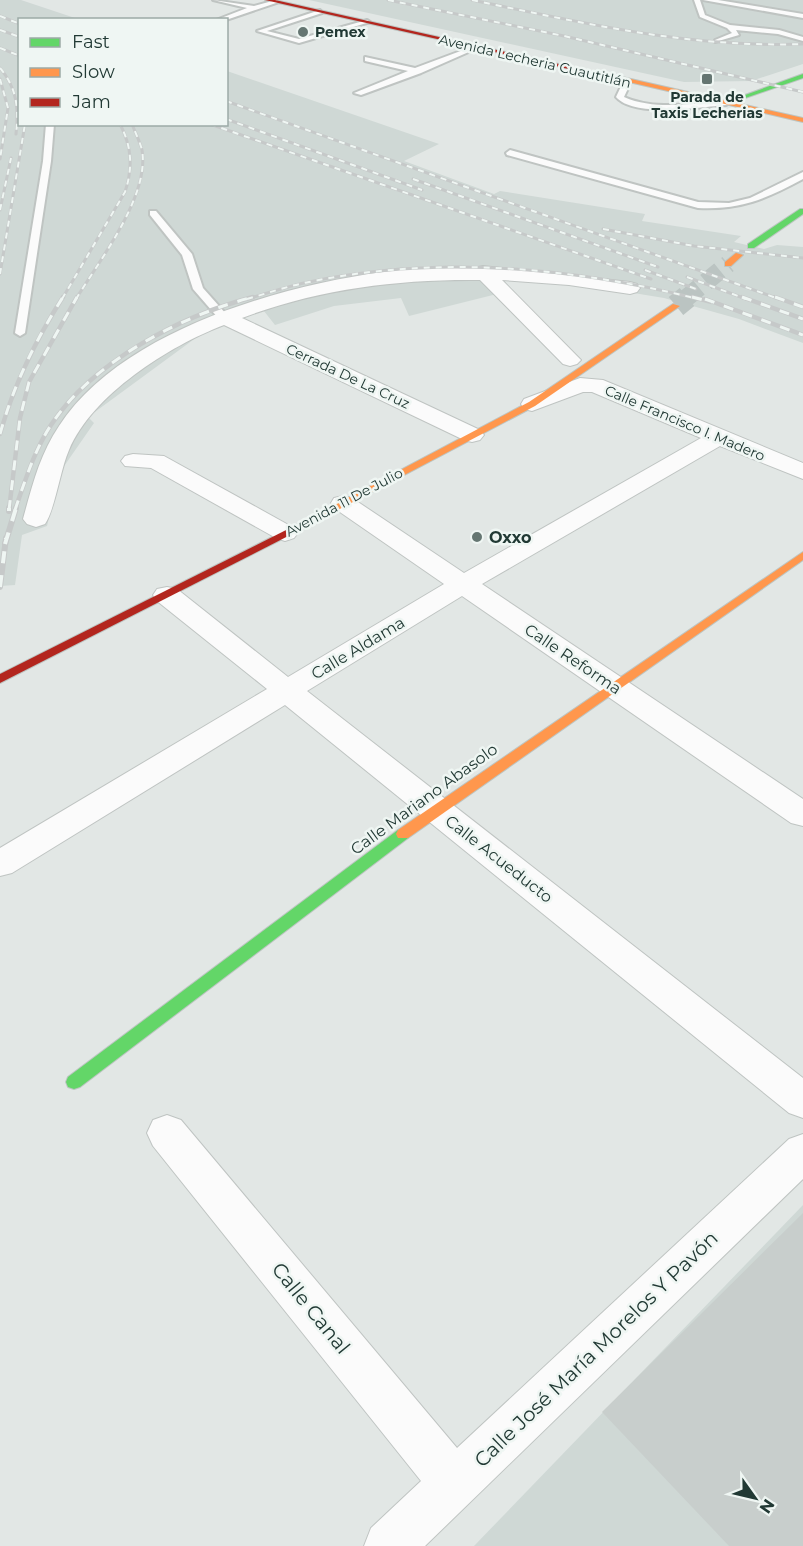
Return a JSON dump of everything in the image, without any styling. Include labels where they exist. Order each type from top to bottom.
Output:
[{"type":"main road","name":"Avenida Lecheria Cuautitlán","points":[[298,0],[733,100],[803,120]]},
{"type":"main road","name":"Avenida Lecheria Cuautitlán","points":[[272,1],[627,82],[803,111]]},
{"type":"main road","points":[[733,100],[803,76]]},
{"type":"main road","points":[[751,246],[803,211]]},
{"type":"main road","name":"Avenida 11 De Julio","points":[[0,679],[167,595],[532,404],[676,306]]},
{"type":"main road","name":"Calle Mariano Abasolo","points":[[74,1082],[436,810],[803,555]]},
{"type":"street","points":[[483,272],[570,360]]},
{"type":"street","points":[[36,519],[49,463],[71,425],[93,401],[140,362],[182,336],[263,301],[394,276],[483,272],[571,278],[630,288]]},
{"type":"street","name":"Cerrada De La Cruz","points":[[224,317],[472,435]]},
{"type":"street","name":"Calle Francisco I. Madero","points":[[532,404],[580,385],[595,385],[803,472]]},
{"type":"street","name":"Calle Aldama","points":[[0,864],[463,584],[719,436]]},
{"type":"street","points":[[133,461],[156,460],[285,533]]},
{"type":"street","name":"Calle Reforma","points":[[343,503],[612,686],[799,805]]},
{"type":"street","name":"Calle Acueducto","points":[[167,595],[803,1101]]},
{"type":"street","name":"Calle Canal","points":[[167,1133],[455,1484]]},
{"type":"street","name":"Calle José María Morelos Y Pavón","points":[[390,1546],[803,1152]]},
{"type":"lane","points":[[216,0],[254,8]]},
{"type":"lane","points":[[698,0],[702,16],[729,27],[779,32],[803,39]]},
{"type":"lane","points":[[706,0],[803,16]]},
{"type":"lane","points":[[225,18],[272,1]]},
{"type":"lane","points":[[320,12],[260,31],[299,41],[367,22]]},
{"type":"lane","points":[[717,40],[737,34],[729,27]]},
{"type":"lane","points":[[358,93],[476,47]]},
{"type":"lane","points":[[368,59],[419,71]]},
{"type":"lane","points":[[627,82],[620,97],[648,106],[664,107],[733,100]]},
{"type":"lane","points":[[20,333],[47,161],[50,126]]},
{"type":"lane","points":[[510,153],[698,205],[715,207],[730,207],[756,200],[803,175]]},
{"type":"lane","points":[[153,213],[187,254],[198,289],[224,317]]},
{"type":"shaded area","points":[[0,0],[21,0],[75,18],[18,18],[18,126],[228,126],[228,71],[439,144],[404,161],[494,194],[500,191],[645,214],[642,221],[741,236],[734,242],[764,249],[777,245],[803,247],[803,343],[739,319],[664,298],[591,286],[480,277],[497,294],[409,316],[401,298],[334,306],[275,325],[260,306],[197,337],[88,417],[94,423],[60,472],[47,526],[22,535],[15,585],[0,586]]},
{"type":"shaded area","points":[[309,0],[803,0],[803,64],[751,81],[684,82]]},
{"type":"shaded area","points":[[803,1205],[803,1546],[474,1546]]},
{"type":"building","points":[[803,1213],[803,1546],[729,1546],[602,1412]]},
{"type":"tunnel","points":[[685,299],[728,264]]},
{"type":"tunnel","points":[[676,306],[687,297]]},
{"type":"railway","points":[[388,0],[564,36],[803,92]]},
{"type":"railway","points":[[472,0],[595,25],[677,38],[718,42],[803,44]]},
{"type":"railway","points":[[0,16],[18,23]]},
{"type":"railway","points":[[0,30],[18,36]]},
{"type":"railway","points":[[0,48],[18,55]]},
{"type":"railway","points":[[0,68],[10,83],[16,99],[16,134]]},
{"type":"railway","points":[[0,79],[8,108],[0,159]]},
{"type":"railway","points":[[228,102],[779,299]]},
{"type":"railway","points":[[228,120],[422,190]]},
{"type":"railway","points":[[0,274],[25,126]]},
{"type":"railway","points":[[62,299],[125,192],[130,158],[127,141],[121,126]]},
{"type":"railway","points":[[76,299],[121,228],[138,187],[142,168],[142,150],[133,126]]},
{"type":"railway","points":[[216,126],[651,279]]},
{"type":"railway","points":[[0,210],[11,158]]},
{"type":"railway","points":[[413,179],[658,267]]},
{"type":"railway","points":[[603,229],[694,246],[803,258]]},
{"type":"railway","points":[[247,299],[301,284],[358,274],[455,267],[553,272],[602,279],[698,299]]},
{"type":"railway","points":[[645,270],[696,289]]},
{"type":"railway","points":[[687,277],[746,299]]},
{"type":"railway","points":[[0,434],[26,363],[63,297]]},
{"type":"railway","points":[[9,510],[20,418],[29,382],[77,297]]},
{"type":"railway","points":[[15,510],[30,466],[45,435],[69,402],[90,381],[114,361],[169,329],[225,305],[253,297]]},
{"type":"railway","points":[[692,297],[712,302]]},
{"type":"railway","points":[[742,297],[803,319]]},
{"type":"railway","points":[[775,297],[803,307]]},
{"type":"railway","points":[[705,299],[803,335]]},
{"type":"railway","points":[[5,543],[16,508]]},
{"type":"railway","points":[[5,543],[6,538]]},
{"type":"railway","points":[[0,587],[5,543]]},
{"type":"traffic: fast","points":[[726,103],[803,76]]},
{"type":"traffic: fast","points":[[751,246],[803,211]]},
{"type":"traffic: fast","points":[[74,1082],[403,834]]},
{"type":"traffic: slow","points":[[622,79],[803,120]]},
{"type":"traffic: slow","points":[[728,264],[739,255]]},
{"type":"traffic: slow","points":[[296,528],[532,404],[676,306]]},
{"type":"traffic: slow","points":[[403,834],[803,555]]},
{"type":"traffic: jam","points":[[268,0],[622,79]]},
{"type":"traffic: jam","points":[[0,679],[296,528]]},
{"type":"place","name":"Pemex","points":[[303,32]]},
{"type":"place","name":"Parada de Taxis Lecherias","points":[[707,79]]},
{"type":"place","name":"Oxxo","points":[[477,537]]}]
